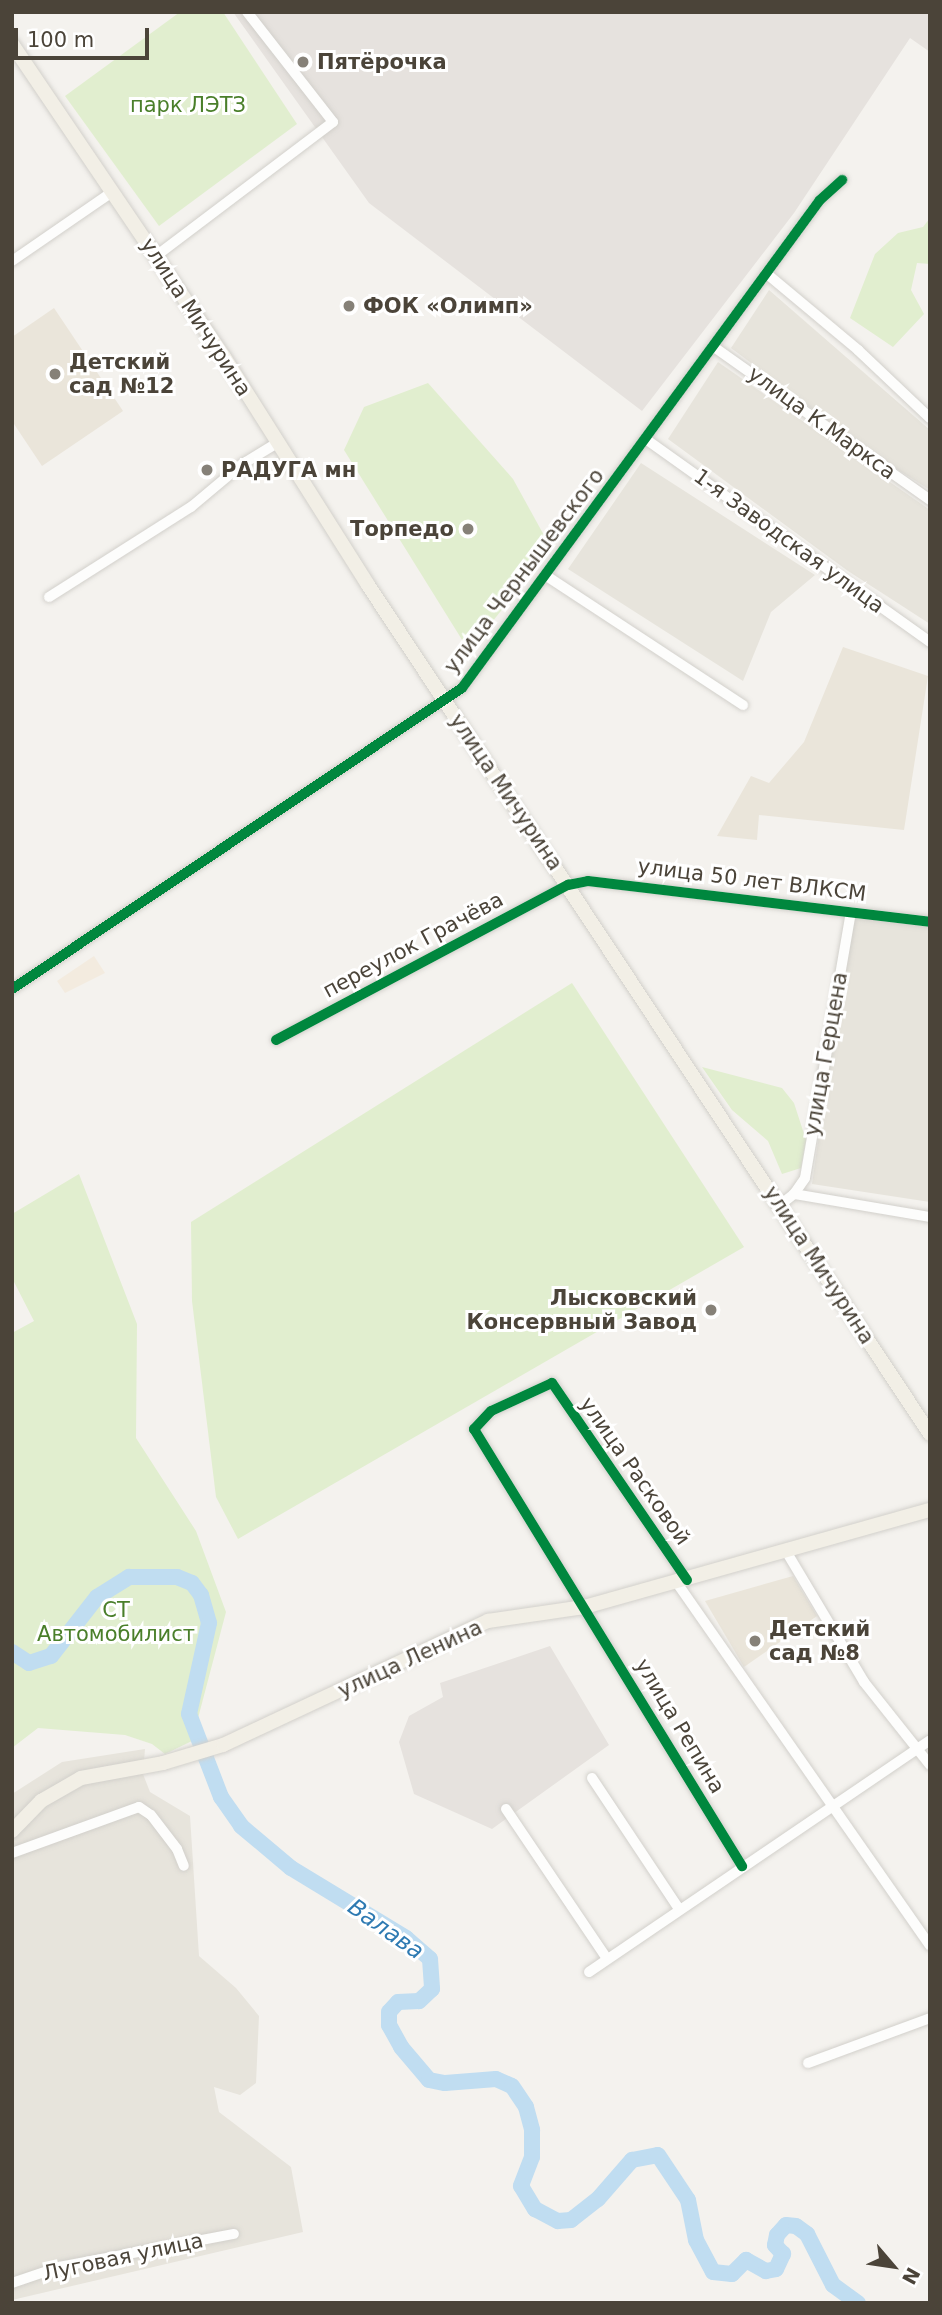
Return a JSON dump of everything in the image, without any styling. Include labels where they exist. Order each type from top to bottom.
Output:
[{"type":"main road","name":"улица Мичурина","points":[[12,44],[156,256],[930,1434]]},
{"type":"main road","name":"улица Ленина","points":[[12,1831],[41,1801],[81,1778],[163,1763],[223,1745],[488,1621],[584,1607],[930,1510]]},
{"type":"street","points":[[156,256],[333,122],[247,12]]},
{"type":"street","name":"улица Чернышевского","points":[[12,989],[473,678],[545,575],[648,440],[820,200],[842,180]]},
{"type":"street","points":[[12,261],[112,192]]},
{"type":"street","points":[[766,274],[858,350],[930,418]]},
{"type":"street","name":"улица К.Маркса","points":[[714,347],[930,500]]},
{"type":"street","name":"1-я Заводская улица","points":[[648,440],[930,642]]},
{"type":"street","points":[[48,597],[191,507],[241,465],[277,443]]},
{"type":"street","points":[[545,575],[743,705]]},
{"type":"street","name":"улица 50 лет ВЛКСМ","points":[[568,885],[605,880],[930,922]]},
{"type":"street","name":"переулок Грачёва","points":[[276,1040],[568,885]]},
{"type":"street","name":"улица Герцена","points":[[794,1194],[805,1178],[851,912]]},
{"type":"street","points":[[780,1205],[794,1194],[930,1217]]},
{"type":"street","name":"улица Расковой","points":[[552,1383],[830,1804],[930,1946]]},
{"type":"street","name":"улица Репина","points":[[552,1383],[491,1410],[474,1429],[742,1866]]},
{"type":"street","points":[[786,1551],[864,1682],[930,1765]]},
{"type":"street","points":[[589,1972],[830,1804],[930,1740]]},
{"type":"street","points":[[592,1778],[679,1909]]},
{"type":"street","points":[[12,1853],[139,1807],[152,1815],[177,1849],[184,1866]]},
{"type":"street","points":[[506,1809],[607,1959]]},
{"type":"street","points":[[808,2063],[930,2018]]},
{"type":"street","name":"Луговая улица","points":[[12,2283],[60,2267],[234,2234]]},
{"type":"shaded area","points":[[233,12],[930,12],[930,52],[910,38],[794,213],[642,411],[369,203]]},
{"type":"shaded area","points":[[769,290],[930,430],[930,490],[870,452],[731,348]]},
{"type":"shaded area","name":"Детский сад №12","points":[[54,308],[123,411],[42,466],[12,421],[12,337]]},
{"type":"shaded area","points":[[718,362],[930,510],[930,624],[848,571],[668,439]]},
{"type":"shaded area","points":[[641,463],[815,575],[771,612],[743,681],[568,569]]},
{"type":"shaded area","points":[[843,647],[928,676],[904,830],[759,815],[757,840],[717,836],[751,776],[769,783],[804,742]]},
{"type":"shaded area","points":[[851,910],[930,921],[930,1202],[812,1184]]},
{"type":"shaded area","points":[[94,956],[105,973],[65,993],[57,981]]},
{"type":"shaded area","name":"Детский сад №8","points":[[793,1576],[817,1616],[744,1667],[705,1601]]},
{"type":"shaded area","points":[[550,1646],[609,1745],[492,1829],[414,1794],[399,1742],[409,1716],[443,1697],[440,1683]]},
{"type":"shaded area","points":[[145,1749],[143,1774],[150,1792],[190,1816],[199,1956],[236,1988],[259,2016],[256,2083],[240,2095],[214,2087],[219,2112],[291,2167],[303,2232],[12,2300],[12,1794],[62,1762]]},
{"type":"green space","name":"парк ЛЭТЗ","points":[[180,12],[223,12],[297,124],[159,226],[65,96]]},
{"type":"green space","points":[[930,218],[930,264],[917,263],[911,290],[924,314],[893,347],[850,318],[875,254],[898,233],[923,227]]},
{"type":"green space","name":"Торпедо","points":[[428,383],[513,479],[551,548],[469,651],[344,450],[364,407]]},
{"type":"green space","points":[[572,983],[744,1247],[238,1539],[216,1497],[192,1301],[191,1222]]},
{"type":"green space","points":[[702,1067],[782,1088],[794,1103],[806,1140],[801,1168],[782,1174],[768,1141],[732,1110]]},
{"type":"green space","name":"СТ Автомобилист","points":[[79,1174],[137,1324],[136,1438],[196,1531],[226,1612],[192,1741],[165,1754],[152,1744],[125,1735],[38,1728],[12,1748],[12,1333],[34,1321],[12,1278],[12,1214]]},
{"type":"waterway","name":"Валава","points":[[12,1652],[29,1663],[51,1656],[97,1597],[129,1577],[177,1577],[192,1583],[201,1595],[209,1623],[189,1714],[221,1797],[241,1826],[291,1868],[406,1938],[430,1959],[432,1989],[419,2001],[398,2002],[389,2012],[389,2025],[401,2047],[429,2080],[445,2083],[496,2079],[512,2086],[526,2107],[532,2130],[532,2157],[521,2186],[535,2209],[558,2221],[571,2220],[598,2199],[632,2160],[658,2155],[688,2200],[696,2240],[713,2272],[732,2274],[746,2260],[766,2271],[776,2269],[783,2254],[775,2245],[777,2235],[786,2225],[796,2226],[807,2234],[833,2285],[858,2303]]},
{"type":"cycle path","points":[[12,989],[462,688],[820,200],[842,180]]},
{"type":"cycle path","points":[[276,1040],[568,885],[588,881],[930,922]]},
{"type":"cycle path","points":[[687,1580],[552,1383],[491,1411],[474,1429],[742,1866]]},
{"type":"place","name":"Пятёрочка","points":[[303,62]]},
{"type":"place","name":"ФОК «Олимп»","points":[[349,306]]},
{"type":"place","name":"Детский сад №12","points":[[55,374]]},
{"type":"place","name":"РАДУГА мн","points":[[207,470]]},
{"type":"place","name":"Торпедо","points":[[468,529]]},
{"type":"place","name":"Лысковский Консервный Завод","points":[[711,1310]]},
{"type":"place","name":"Детский сад №8","points":[[755,1641]]}]
